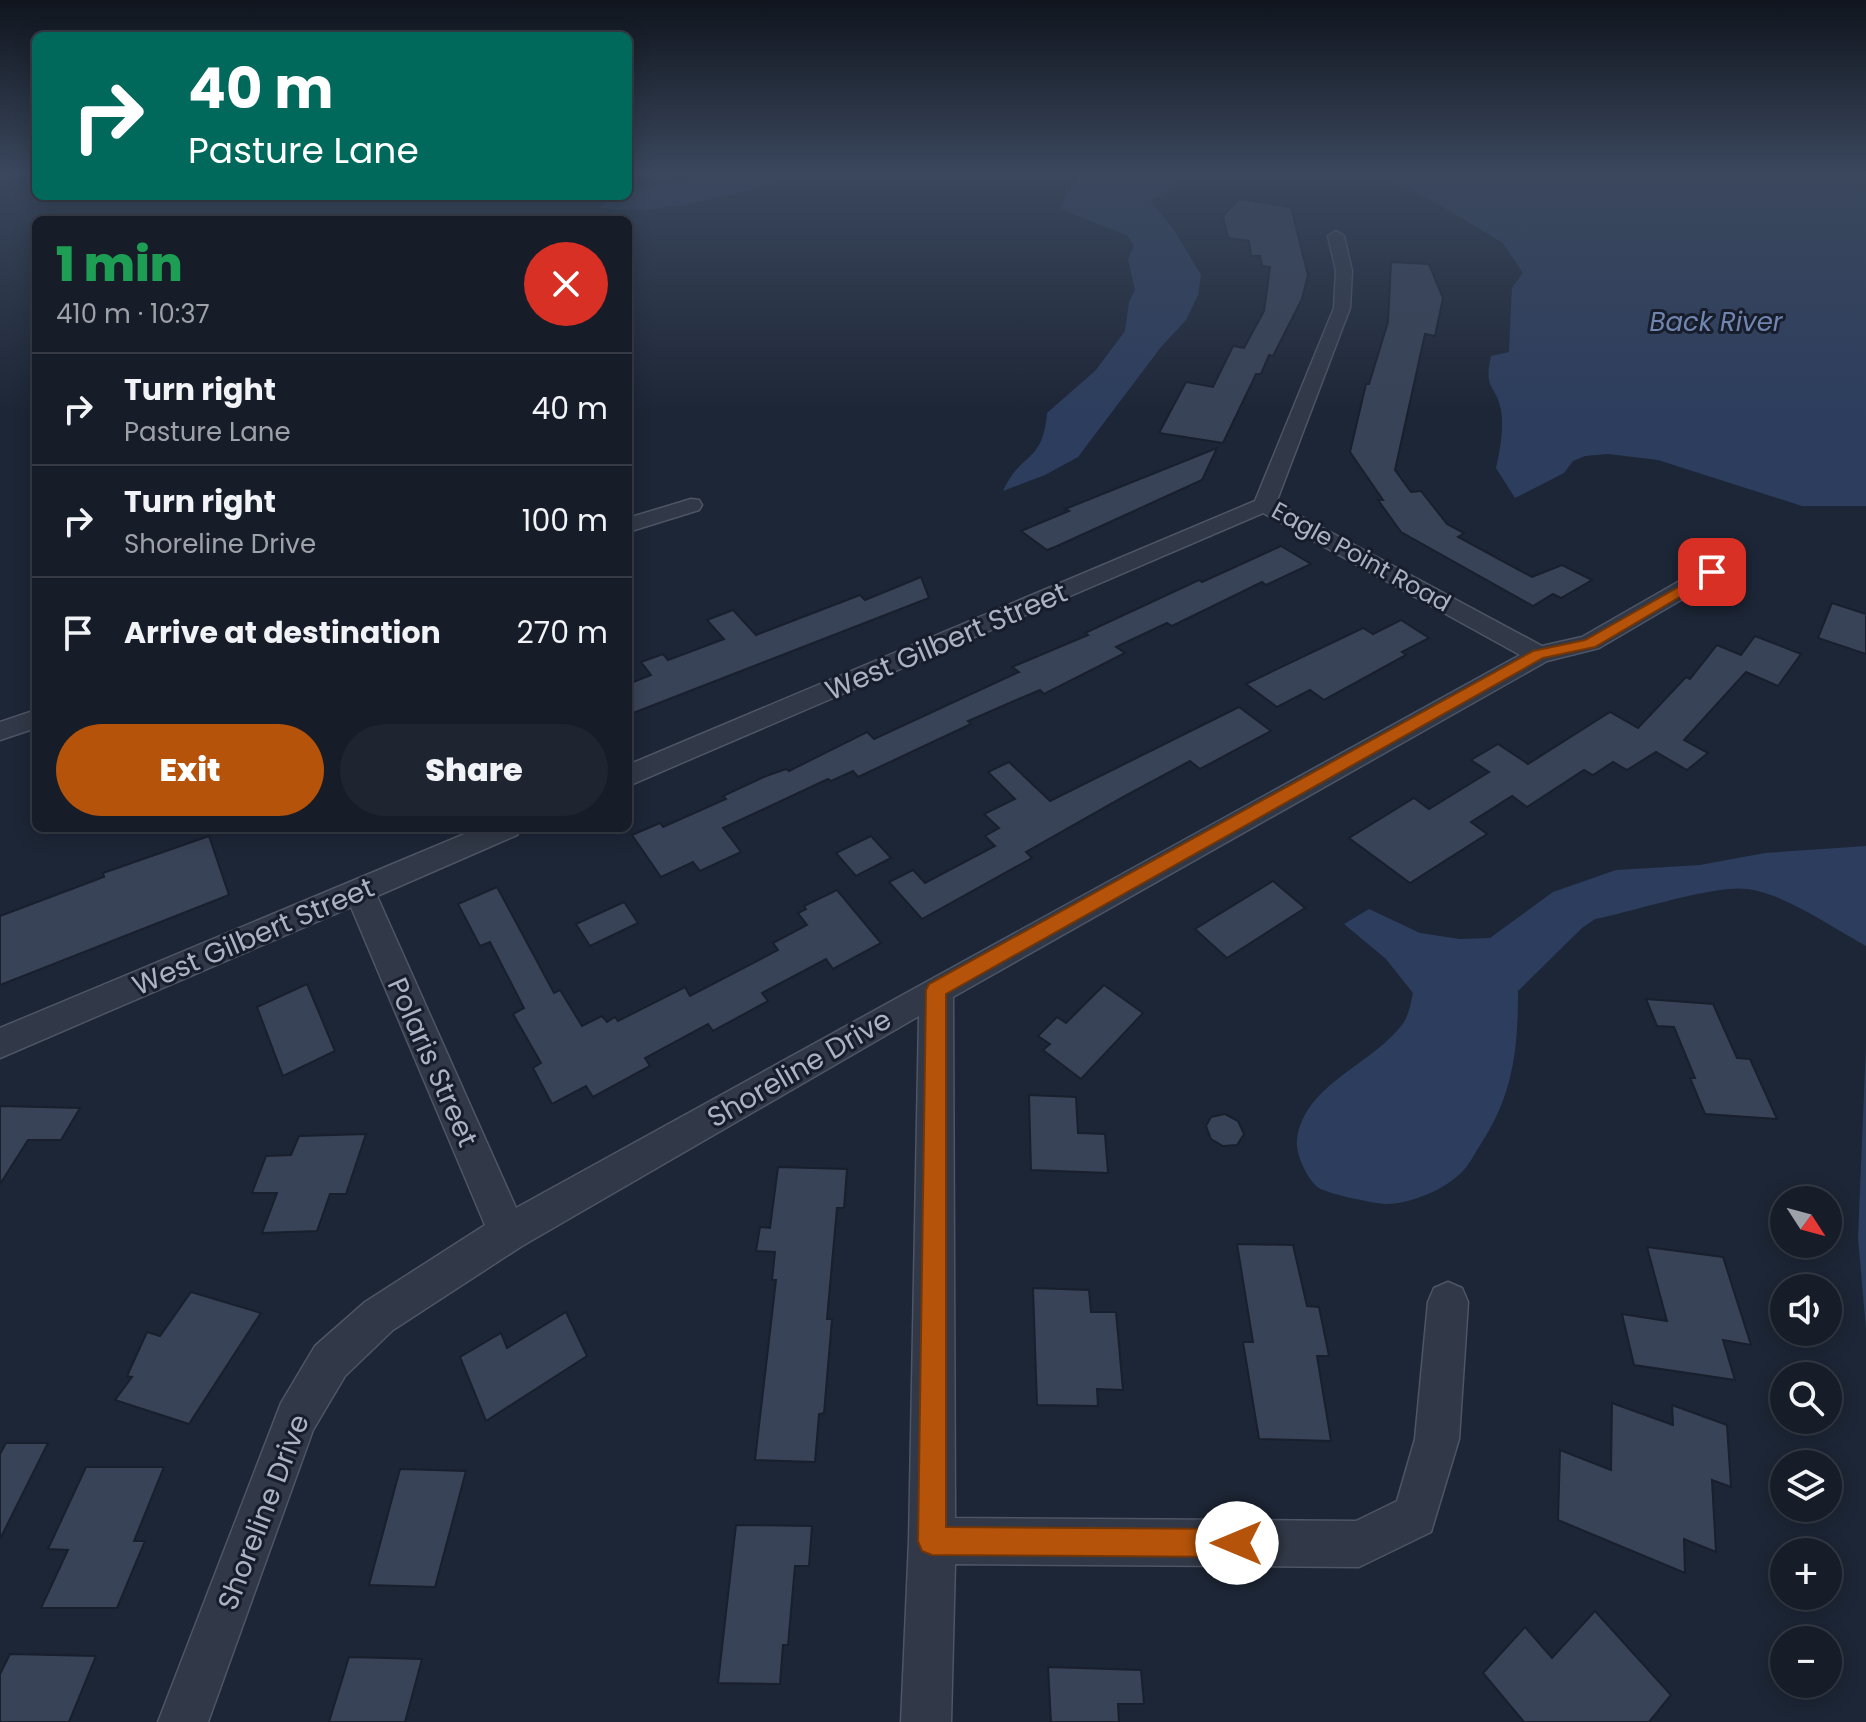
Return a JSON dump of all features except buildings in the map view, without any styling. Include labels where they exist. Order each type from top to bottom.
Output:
[{"type":"street","name":"Eagle Point Road","points":[[1341,252],[1346,289],[1342,308],[1264,505],[1539,655]]},
{"type":"street","points":[[632,524],[691,505]]},
{"type":"street","name":"West Gilbert Street","points":[[632,774],[1264,505]]},
{"type":"street","name":"Shoreline Drive","points":[[183,1722],[296,1418],[330,1361],[379,1316],[508,1233],[936,990],[1539,655],[1590,643],[1712,572]]},
{"type":"street","points":[[0,731],[32,720]]},
{"type":"street","name":"West Gilbert Street","points":[[0,1043],[498,832]]},
{"type":"street","name":"Polaris Street","points":[[359,891],[508,1233]]},
{"type":"street","points":[[926,1722],[932,1541],[936,990]]},
{"type":"street","points":[[932,1541],[1359,1544],[1415,1516],[1437,1439],[1448,1302]]},
{"type":"water","name":"Back River","points":[[1131,252],[1187,252],[1201,275],[1198,295],[1186,320],[1161,347],[1078,457],[1045,475],[1003,491],[1017,469],[1036,450],[1045,429],[1047,413],[1096,370],[1125,331],[1129,302],[1135,290],[1128,259]]},
{"type":"water","name":"Back River","points":[[1509,252],[1866,252],[1866,506],[1802,506],[1658,460],[1608,454],[1585,456],[1573,461],[1564,473],[1515,498],[1496,468],[1502,417],[1488,375],[1491,356],[1509,352],[1512,288],[1523,273]]},
{"type":"water","points":[[1866,846],[1866,946],[1793,904],[1748,889],[1695,894],[1595,919],[1518,991],[1515,1053],[1506,1091],[1490,1128],[1462,1172],[1437,1190],[1394,1204],[1351,1198],[1324,1190],[1307,1173],[1298,1152],[1297,1140],[1302,1120],[1326,1089],[1391,1037],[1404,1022],[1411,1004],[1413,993],[1386,959],[1344,924],[1369,909],[1420,933],[1460,939],[1490,938],[1553,892],[1616,870],[1700,865],[1765,853]]},
{"type":"water","points":[[1866,1045],[1866,1329],[1858,1238]]},
{"type":"route","points":[[1237,1543],[932,1541],[936,990],[1539,655],[1590,643],[1712,572]]}]
